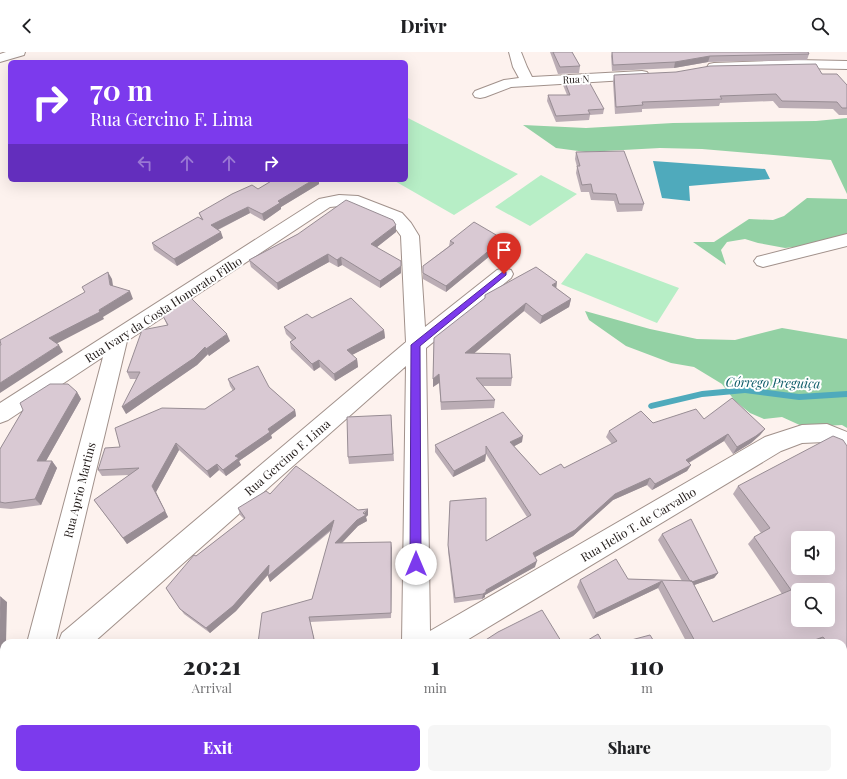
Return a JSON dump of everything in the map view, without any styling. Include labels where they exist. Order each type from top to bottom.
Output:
[{"type":"street","points":[[0,58],[19,52]]},
{"type":"street","points":[[515,52],[520,67],[528,81]]},
{"type":"street","points":[[702,71],[755,75],[847,65]]},
{"type":"street","points":[[823,68],[847,73]]},
{"type":"street","name":"Rua N","points":[[480,94],[509,83],[652,75]]},
{"type":"street","name":"Rua Ivary da Costa Honorato Filho","points":[[0,414],[326,203],[339,200],[352,200],[396,217],[405,227],[410,236],[416,345]]},
{"type":"street","points":[[763,261],[847,240]]},
{"type":"street","name":"Rua Gercino F. Lima","points":[[77,639],[416,345],[504,274]]},
{"type":"street","name":"Rua Aprio Martins","points":[[42,639],[118,338]]},
{"type":"street","points":[[416,345],[416,639]]},
{"type":"street","name":"Rua Helio T. de Carvalho","points":[[443,639],[773,444],[802,434],[827,432],[847,442]]},
{"type":"green space","points":[[408,118],[518,174],[454,215],[396,182],[408,182]]},
{"type":"green space","points":[[847,118],[847,194],[831,160],[702,149],[660,148],[586,152],[556,148],[523,125],[586,128],[673,123],[816,121]]},
{"type":"green space","points":[[541,175],[577,194],[530,226],[495,207]]},
{"type":"green space","points":[[807,198],[847,199],[847,236],[812,245],[785,248],[745,239],[727,242],[721,250],[726,265],[693,242],[714,242],[749,219],[773,220],[784,216]]},
{"type":"green space","points":[[586,253],[679,288],[657,323],[561,284]]},
{"type":"green space","points":[[585,311],[650,329],[697,339],[735,340],[782,328],[847,339],[847,428],[842,425],[804,427],[782,417],[764,419],[750,413],[735,401],[722,384],[694,367],[671,363],[626,346],[589,320]]},
{"type":"water","points":[[653,161],[765,169],[770,179],[689,186],[690,201],[662,198]]},
{"type":"building","points":[[553,52],[572,52],[580,66],[560,67]]},
{"type":"building","points":[[612,52],[808,52],[809,54],[710,56],[675,62],[613,65]]},
{"type":"building","points":[[816,64],[822,74],[837,74],[847,85],[847,108],[842,108],[837,102],[782,101],[776,94],[720,96],[722,99],[642,102],[643,105],[616,107],[614,75],[676,72],[710,66]]},
{"type":"building","points":[[587,78],[604,109],[588,110],[590,114],[556,116],[548,95],[570,95],[564,80]]},
{"type":"building","points":[[624,151],[644,204],[619,204],[616,194],[593,193],[591,184],[582,185],[577,166],[580,166],[576,152]]},
{"type":"building","points":[[270,182],[310,182],[278,201],[280,203],[262,214],[248,207],[211,225],[221,232],[174,259],[152,243],[198,217],[203,220],[199,213],[232,194],[252,185],[258,189]]},
{"type":"building","points":[[346,200],[393,220],[396,225],[371,244],[401,261],[401,266],[380,281],[341,257],[337,260],[328,254],[277,283],[249,260],[298,234]]},
{"type":"building","points":[[474,222],[503,239],[446,286],[423,273],[423,266],[454,243],[450,241]]},
{"type":"building","points":[[536,267],[557,282],[552,285],[571,299],[542,316],[526,303],[465,353],[510,354],[512,378],[476,378],[495,400],[441,402],[439,374],[433,379],[434,338],[485,298],[485,295]]},
{"type":"building","points":[[108,272],[110,285],[130,291],[99,310],[100,312],[49,338],[59,345],[0,383],[0,340],[85,292],[82,287]]},
{"type":"building","points":[[191,298],[227,334],[206,349],[205,347],[194,358],[122,407],[140,372],[127,372],[142,330],[168,325],[163,316]]},
{"type":"building","points":[[351,298],[384,330],[347,350],[357,359],[334,374],[319,360],[312,364],[290,342],[296,338],[284,327],[307,314],[312,318]]},
{"type":"building","points":[[258,366],[269,387],[295,410],[268,429],[270,432],[235,456],[239,458],[223,470],[217,464],[207,471],[176,443],[152,486],[165,511],[123,538],[94,500],[139,468],[98,470],[105,448],[120,447],[115,428],[162,408],[205,409],[235,389],[228,379]]},
{"type":"building","points":[[50,384],[68,384],[77,392],[37,461],[52,461],[35,499],[5,503],[0,502],[0,449],[23,410],[20,403]]},
{"type":"building","points":[[732,398],[765,429],[737,447],[728,434],[686,460],[691,465],[655,484],[650,478],[615,494],[575,530],[533,553],[537,561],[486,590],[483,594],[455,598],[448,545],[450,501],[486,498],[486,541],[531,515],[486,446],[486,454],[454,471],[435,445],[503,412],[523,436],[510,442],[540,475],[561,464],[564,468],[617,441],[609,431],[641,411],[653,423],[696,409],[704,419]]},
{"type":"building","points":[[391,415],[393,454],[348,457],[347,417]]},
{"type":"building","points":[[833,436],[843,440],[847,446],[847,639],[825,639],[823,637],[817,639],[694,639],[662,581],[596,613],[580,580],[616,559],[628,579],[692,581],[713,622],[791,590],[754,537],[770,528],[738,486]]},
{"type":"building","points":[[296,466],[358,510],[368,509],[363,513],[366,515],[357,520],[335,543],[391,542],[391,613],[309,617],[314,639],[259,639],[262,613],[312,599],[334,520],[268,576],[269,565],[233,606],[206,628],[180,609],[166,588],[194,555],[196,556],[245,518],[238,508],[266,491],[270,494]]},
{"type":"building","points":[[691,519],[718,573],[692,582],[662,534]]},
{"type":"building","points":[[0,597],[1,597],[0,620]]},
{"type":"building","points":[[542,610],[560,639],[487,639]]},
{"type":"building","points":[[598,634],[601,639],[590,639]]},
{"type":"building","points":[[650,635],[652,639],[635,639]]},
{"type":"waterway","name":"Córrego Preguiça","points":[[651,406],[702,394],[745,390],[799,397],[847,394]]},
{"type":"route","points":[[416,564],[416,345],[504,274]]}]
